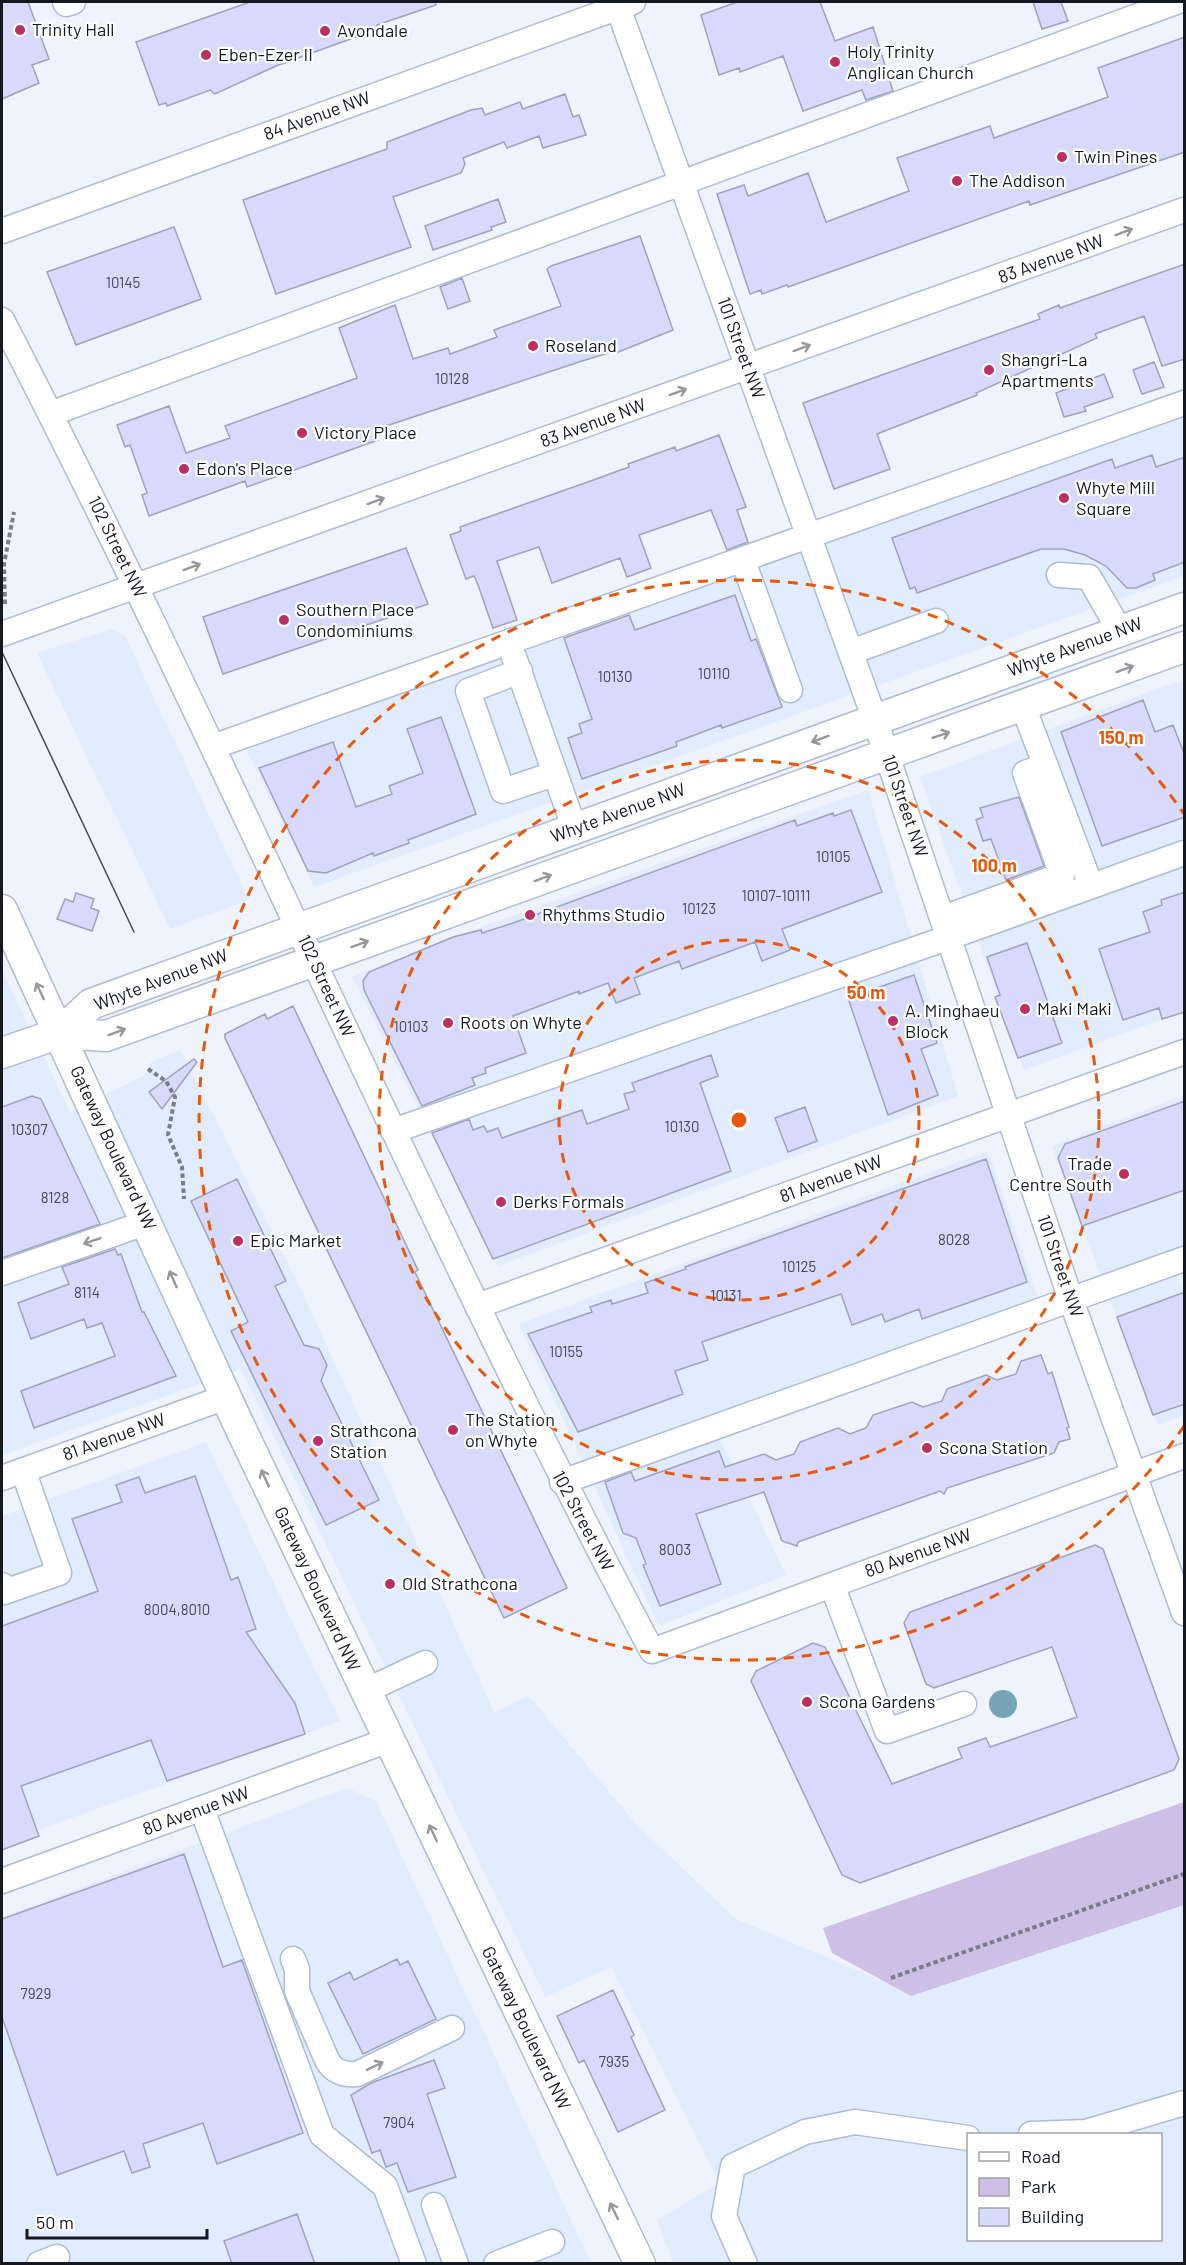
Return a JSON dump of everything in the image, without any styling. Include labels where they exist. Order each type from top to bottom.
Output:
[{"type":"main road","name":"Whyte Avenue NW","points":[[60,1033],[91,1004],[574,827],[1185,608]]},
{"type":"main road","name":"Whyte Avenue NW","points":[[2,1053],[60,1033],[106,1036],[1185,647]]},
{"type":"main road","name":"Gateway Boulevard NW","points":[[2,910],[148,1222],[226,1397],[640,2264]]},
{"type":"street","points":[[65,2],[66,4],[73,2]]},
{"type":"street","points":[[50,414],[1176,2]]},
{"type":"street","name":"101 Street NW","points":[[622,3],[681,183],[811,537],[875,720],[1071,1300],[1185,1613]]},
{"type":"street","name":"84 Avenue NW","points":[[2,231],[622,3]]},
{"type":"street","name":"83 Avenue NW","points":[[2,634],[1185,210]]},
{"type":"street","name":"102 Street NW","points":[[2,320],[137,587],[214,746],[393,1131],[562,1482],[652,1652]]},
{"type":"street","points":[[214,746],[1185,404]]},
{"type":"street","points":[[743,561],[790,690]]},
{"type":"street","points":[[1059,575],[1089,577],[1120,631]]},
{"type":"street","points":[[851,652],[936,621]]},
{"type":"street","points":[[508,642],[574,827]]},
{"type":"street","points":[[520,671],[468,692],[503,791],[554,774]]},
{"type":"street","points":[[1023,706],[1091,886]]},
{"type":"street","points":[[947,928],[1062,875],[1025,773],[1046,766]]},
{"type":"street","points":[[393,1131],[947,928],[1091,886],[1185,853]]},
{"type":"street","name":"81 Avenue NW","points":[[477,1306],[1185,1052]]},
{"type":"street","points":[[2,1273],[148,1222]]},
{"type":"street","points":[[562,1482],[1185,1259]]},
{"type":"street","name":"81 Avenue NW","points":[[12,1474],[226,1397]]},
{"type":"street","name":"80 Avenue NW","points":[[652,1652],[1185,1456]]},
{"type":"street","points":[[2,1585],[4,1592],[59,1574],[12,1474]]},
{"type":"street","points":[[832,1585],[887,1731],[964,1704]]},
{"type":"street","points":[[365,1691],[426,1664]]},
{"type":"street","name":"80 Avenue NW","points":[[2,1881],[389,1740]]},
{"type":"street","points":[[202,1809],[322,2135],[386,2186],[414,2264]]},
{"type":"street","points":[[295,1963],[297,1991],[329,2065],[342,2073],[357,2074],[452,2028]]},
{"type":"street","points":[[1058,2133],[1086,2132],[1185,2103]]},
{"type":"street","points":[[745,2264],[724,2216],[733,2166],[805,2132],[855,2122],[967,2138]]},
{"type":"street","points":[[435,2205],[456,2264]]},
{"type":"street","points":[[496,2264],[552,2242]]},
{"type":"path","points":[[5,604],[4,564],[14,512]]},
{"type":"path","points":[[148,1069],[166,1081],[174,1093],[175,1106],[168,1135],[182,1167],[184,1199]]},
{"type":"path","points":[[891,1978],[1185,1874]]},
{"type":"shaded area","points":[[1184,413],[1184,576],[314,887],[244,746]]},
{"type":"shaded area","points":[[111,629],[125,636],[249,900],[170,929],[37,653]]},
{"type":"shaded area","points":[[1184,679],[1184,1011],[1024,1070],[920,777]]},
{"type":"shaded area","points":[[868,790],[958,1096],[498,1266],[352,977],[453,937]]},
{"type":"shaded area","points":[[2,970],[70,1112],[145,1075],[151,1062],[180,1050],[302,1292],[494,1712],[529,1696],[636,1824],[736,1919],[882,1981],[1184,1879],[1184,2263],[673,2263],[657,2220],[720,2183],[611,1967],[545,1997],[241,1369],[2,1455]]},
{"type":"shaded area","points":[[1184,1095],[1184,1265],[1175,1268],[1184,1293],[1184,1415],[1158,1425],[1052,1146]]},
{"type":"shaded area","points":[[988,1151],[1038,1298],[709,1416],[786,1575],[659,1626],[519,1324]]},
{"type":"shaded area","points":[[206,1442],[340,1721],[2,1843],[2,1516]]},
{"type":"shaded area","points":[[347,1788],[376,1801],[591,2263],[2,2264],[2,1917]]},
{"type":"green space","points":[[1184,1802],[1184,1905],[911,1996],[832,1953],[823,1928]]},
{"type":"water","points":[[1003,1690],[1013,1694],[1017,1704],[1013,1714],[1003,1718],[993,1714],[989,1704],[993,1694]]},
{"type":"building","name":"Trinity Hall","points":[[2,2],[28,2],[49,59],[32,65],[39,83],[2,99]]},
{"type":"building","points":[[250,2],[435,2],[436,5],[377,25],[378,29],[276,66],[215,94],[210,90],[167,106],[166,103],[159,105],[136,42]]},
{"type":"building","name":"Holy Trinity Anglican Church","points":[[737,2],[820,2],[835,41],[873,27],[893,91],[866,100],[862,90],[803,111],[783,56],[740,72],[739,68],[719,75],[701,15]]},
{"type":"building","points":[[1033,2],[1061,2],[1068,21],[1042,29]]},
{"type":"building","points":[[1185,37],[1185,152],[1030,205],[1029,201],[788,287],[787,285],[762,294],[761,290],[750,294],[717,194],[744,185],[748,196],[808,173],[826,222],[909,191],[897,158],[990,126],[994,138],[1108,97],[1098,68]]},
{"type":"building","points":[[565,94],[573,117],[579,115],[586,135],[543,148],[539,136],[507,148],[504,142],[463,158],[465,164],[461,173],[393,197],[411,247],[276,294],[243,200],[387,149],[387,142],[471,110],[482,108],[485,115],[520,102],[523,109]]},
{"type":"building","points":[[498,199],[506,222],[491,227],[492,230],[433,250],[425,226]]},
{"type":"building","points":[[174,227],[201,299],[76,345],[47,272]]},
{"type":"building","points":[[640,236],[673,330],[616,353],[615,351],[582,361],[374,430],[378,440],[247,487],[245,481],[149,516],[142,495],[147,493],[130,445],[125,447],[117,425],[169,406],[186,453],[230,438],[225,426],[357,378],[339,328],[395,305],[413,359],[448,348],[450,354],[497,337],[494,330],[561,306],[547,269],[551,266]]},
{"type":"building","points":[[1185,264],[1185,359],[1162,366],[1144,316],[1095,334],[1097,338],[976,393],[977,395],[877,434],[890,469],[834,489],[803,403],[1040,319],[1038,314],[1059,305],[1060,308]]},
{"type":"building","points":[[462,278],[470,301],[448,309],[440,287]]},
{"type":"building","points":[[1154,362],[1164,387],[1142,394],[1133,370]]},
{"type":"building","points":[[1104,374],[1113,397],[1084,407],[1086,411],[1064,417],[1056,393]]},
{"type":"building","points":[[719,435],[746,507],[737,510],[748,542],[727,550],[711,510],[639,535],[651,568],[627,577],[620,558],[552,583],[539,547],[497,561],[517,620],[493,628],[474,576],[466,579],[450,535],[461,531],[460,527],[629,467],[628,464],[675,447],[676,451]]},
{"type":"building","name":"Whyte Mill Square","points":[[1152,455],[1156,467],[1185,457],[1185,562],[1153,574],[1155,580],[1136,588],[1127,588],[1106,566],[1085,555],[1064,549],[1041,549],[917,593],[915,587],[910,589],[892,538],[1112,459],[1115,468]]},
{"type":"building","name":"Southern Place Condominiums","points":[[406,548],[428,604],[223,674],[203,617]]},
{"type":"building","points":[[735,595],[751,641],[756,639],[782,707],[722,728],[721,725],[676,742],[677,746],[582,779],[568,738],[582,733],[579,724],[592,719],[564,638],[629,615],[635,630]]},
{"type":"building","points":[[1143,700],[1155,732],[1173,725],[1185,756],[1185,817],[1102,846],[1061,732]]},
{"type":"building","points":[[441,717],[476,814],[408,840],[409,843],[374,856],[373,853],[326,873],[308,871],[259,768],[333,742],[356,807],[392,794],[389,786],[423,773],[407,729]]},
{"type":"building","points":[[1019,797],[1044,866],[1006,880],[991,839],[983,841],[976,820],[983,817],[980,808]]},
{"type":"building","points":[[851,810],[882,892],[782,929],[790,950],[762,961],[755,942],[682,969],[679,961],[634,978],[640,994],[616,1003],[608,983],[579,994],[579,991],[513,1016],[526,1053],[485,1068],[486,1073],[472,1078],[475,1085],[422,1106],[364,990],[363,981],[369,972],[453,937],[481,930],[482,933],[513,923],[795,820],[797,826],[833,813],[834,816]]},
{"type":"building","points":[[1185,892],[1185,1012],[1162,1019],[1159,1008],[1123,1020],[1099,949],[1150,932],[1143,912],[1162,905],[1161,900]]},
{"type":"building","points":[[76,893],[94,899],[91,908],[99,911],[92,931],[57,919],[65,899],[73,902]]},
{"type":"building","name":"Maki Maki","points":[[1027,943],[1062,1043],[1018,1058],[995,997],[1000,995],[987,957]]},
{"type":"building","name":"A. Minghaeu Block","points":[[914,975],[937,1043],[921,1049],[938,1095],[888,1115],[848,998]]},
{"type":"building","name":"The Station on Whyte","points":[[293,1006],[418,1270],[415,1272],[567,1588],[504,1618],[225,1038],[225,1034],[265,1014],[267,1019]]},
{"type":"building","points":[[711,1055],[718,1076],[700,1083],[731,1171],[493,1259],[432,1133],[469,1119],[473,1130],[484,1126],[487,1132],[498,1128],[502,1138],[582,1110],[587,1124],[629,1109],[624,1094],[635,1091],[632,1083]]},
{"type":"building","points":[[194,1059],[197,1062],[162,1109],[149,1092]]},
{"type":"building","points":[[32,1096],[41,1099],[100,1224],[2,1258],[2,1107]]},
{"type":"building","name":"Trade Centre South","points":[[1185,1101],[1185,1190],[1082,1226],[1058,1158],[1065,1144]]},
{"type":"building","points":[[805,1107],[817,1141],[788,1152],[775,1118]]},
{"type":"building","points":[[986,1159],[1027,1282],[922,1319],[919,1309],[885,1322],[882,1314],[852,1325],[841,1294],[702,1342],[708,1360],[675,1371],[683,1394],[578,1432],[528,1334],[592,1312],[590,1307],[611,1300],[612,1304],[648,1293],[645,1283],[686,1269],[685,1267]]},
{"type":"building","name":"Strathcona Station","points":[[237,1179],[286,1281],[275,1286],[304,1345],[319,1349],[327,1365],[321,1381],[379,1500],[326,1525],[231,1331],[248,1322],[191,1201]]},
{"type":"building","points":[[115,1249],[118,1255],[121,1254],[142,1312],[176,1376],[34,1428],[21,1391],[115,1356],[102,1323],[87,1328],[84,1319],[31,1339],[18,1303],[69,1284],[62,1267]]},
{"type":"building","points":[[1185,1292],[1185,1404],[1153,1415],[1117,1317]]},
{"type":"building","name":"Scona Station","points":[[1041,1355],[1048,1374],[1052,1372],[1069,1427],[1067,1428],[1070,1439],[1059,1442],[1054,1453],[947,1488],[944,1494],[940,1491],[798,1542],[797,1546],[782,1541],[764,1492],[696,1514],[721,1584],[660,1606],[643,1565],[646,1564],[636,1538],[623,1533],[605,1482],[631,1472],[635,1481],[719,1451],[725,1467],[764,1454],[776,1460],[794,1454],[800,1442],[838,1428],[850,1434],[866,1428],[873,1415],[912,1402],[923,1407],[942,1401],[947,1389],[986,1375],[997,1380],[1016,1374],[1021,1361]]},
{"type":"building","points":[[195,1476],[231,1580],[238,1577],[256,1629],[246,1632],[295,1703],[305,1734],[167,1781],[151,1740],[21,1786],[39,1836],[2,1850],[2,1626],[98,1591],[72,1519],[122,1502],[116,1485],[139,1477],[145,1493]]},
{"type":"building","name":"Scona Gardens","points":[[1095,1545],[1103,1549],[1179,1759],[1174,1770],[860,1883],[842,1875],[751,1681],[756,1671],[813,1643],[825,1647],[892,1784],[962,1758],[958,1748],[986,1738],[990,1747],[1077,1717],[1052,1647],[934,1688],[926,1684],[904,1623],[910,1612]]},
{"type":"building","points":[[184,1854],[223,1967],[242,1960],[303,2133],[217,2164],[203,2123],[143,2144],[150,2167],[132,2173],[124,2151],[57,2175],[2,2017],[2,1919]]},
{"type":"building","points":[[397,1959],[400,1965],[408,1961],[436,2019],[363,2054],[328,1983],[350,1972],[354,1980]]},
{"type":"building","points":[[613,1990],[634,2035],[631,2037],[665,2110],[618,2132],[584,2060],[579,2063],[557,2016]]},
{"type":"building","points":[[434,2060],[445,2088],[427,2094],[456,2177],[408,2192],[397,2163],[386,2167],[380,2150],[372,2153],[351,2095],[371,2083]]},
{"type":"building","points":[[297,2214],[315,2264],[232,2264],[224,2241]]},
{"type":"tram line","points":[[2,652],[134,932]]},
{"type":"place","name":"Trinity Hall","points":[[20,30]]},
{"type":"place","name":"Avondale","points":[[325,31]]},
{"type":"place","name":"Eben-Ezer II","points":[[206,55]]},
{"type":"place","name":"Holy Trinity Anglican Church","points":[[835,62]]},
{"type":"place","name":"Twin Pines","points":[[1062,157]]},
{"type":"place","name":"The Addison","points":[[957,181]]},
{"type":"place","name":"Roseland","points":[[533,346]]},
{"type":"place","name":"Shangri-La Apartments","points":[[989,370]]},
{"type":"place","name":"Victory Place","points":[[302,433]]},
{"type":"place","name":"Edon's Place","points":[[184,469]]},
{"type":"place","name":"Whyte Mill Square","points":[[1064,498]]},
{"type":"place","name":"Southern Place Condominiums","points":[[284,620]]},
{"type":"place","name":"Rhythms Studio","points":[[530,915]]},
{"type":"place","name":"Maki Maki","points":[[1025,1009]]},
{"type":"place","name":"A. Minghaeu Block","points":[[893,1021]]},
{"type":"place","name":"Roots on Whyte","points":[[448,1023]]},
{"type":"place","name":"Trade Centre South","points":[[1124,1174]]},
{"type":"place","name":"Derks Formals","points":[[501,1202]]},
{"type":"place","name":"Epic Market","points":[[238,1241]]},
{"type":"place","name":"The Station on Whyte","points":[[453,1430]]},
{"type":"place","name":"Strathcona Station","points":[[318,1441]]},
{"type":"place","name":"Scona Station","points":[[927,1448]]},
{"type":"place","name":"Old Strathcona","points":[[390,1584]]},
{"type":"place","name":"Scona Gardens","points":[[807,1702]]}]
